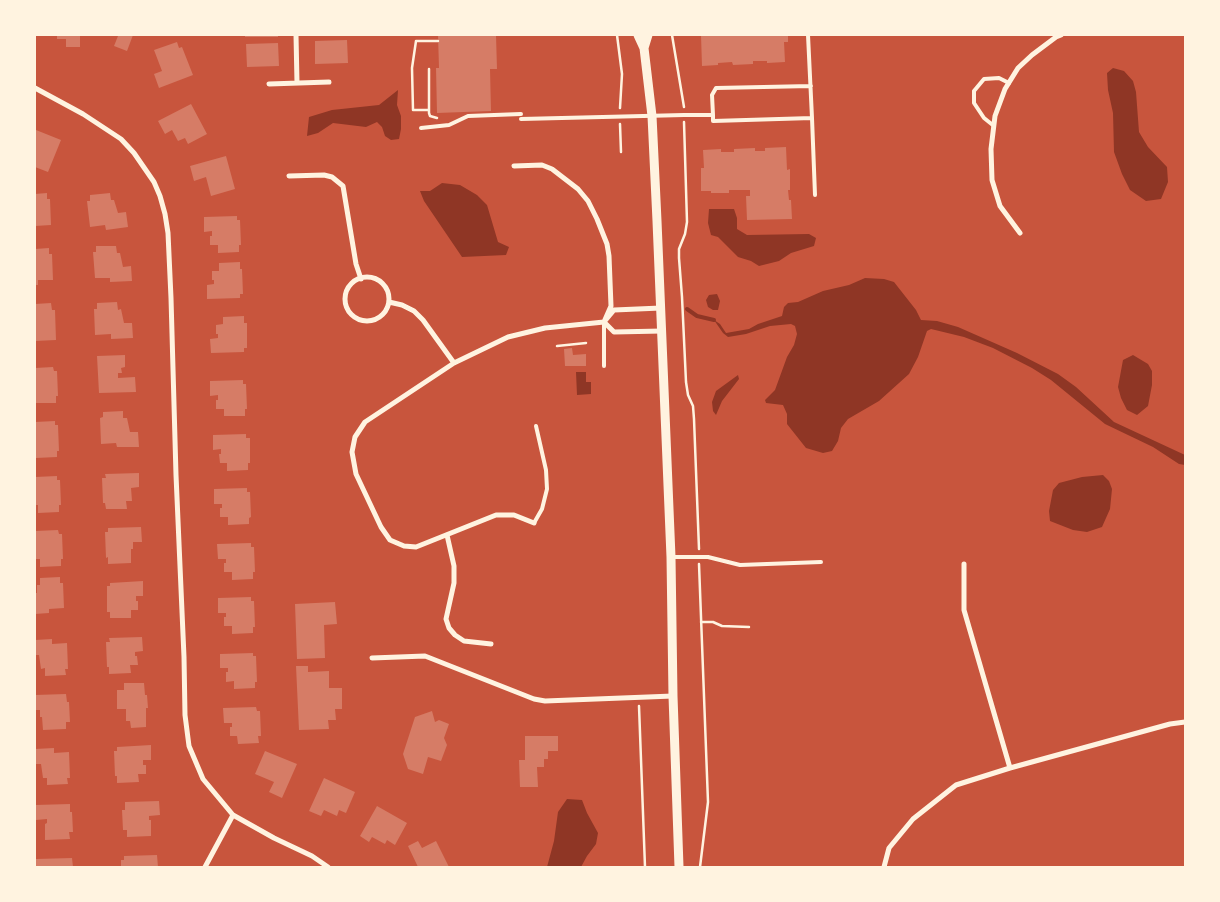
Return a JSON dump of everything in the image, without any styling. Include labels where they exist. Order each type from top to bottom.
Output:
[{"type":"street","points":[[296,35],[297,83]]},
{"type":"street","points":[[638,35],[644,48],[652,116],[662,308],[679,867]]},
{"type":"street","points":[[644,48],[648,35]]},
{"type":"street","points":[[1020,233],[1000,206],[992,180],[991,149],[995,116],[1009,82],[1018,68],[1032,55],[1061,35]]},
{"type":"street","points":[[268,84],[329,82]]},
{"type":"street","points":[[35,88],[83,114],[121,139],[134,153],[154,182],[165,214],[168,242],[186,731],[189,746],[203,779],[233,815],[274,838],[312,856],[328,867]]},
{"type":"street","points":[[514,166],[542,165],[552,169],[578,189],[598,219],[607,244],[609,256],[611,306],[604,322]]},
{"type":"street","points":[[289,176],[324,175],[332,177],[343,186],[356,264],[361,279]]},
{"type":"street","points":[[368,278],[382,283],[386,288],[389,302],[383,315],[370,321],[356,318],[347,308],[346,294],[354,282],[361,279],[368,278]]},
{"type":"street","points":[[389,302],[402,305],[414,311],[423,320],[454,363]]},
{"type":"street","points":[[534,523],[514,515],[496,515],[416,547],[404,546],[390,540],[381,528],[371,502],[356,474],[352,452],[355,438],[365,422],[454,363],[508,337],[545,328],[604,322],[614,310],[662,308]]},
{"type":"street","points":[[604,322],[614,332],[662,331]]},
{"type":"street","points":[[447,535],[454,566],[454,583],[446,618],[449,628],[464,641],[491,644]]},
{"type":"street","points":[[964,564],[964,610],[1010,768]]},
{"type":"street","points":[[372,658],[425,656],[534,699],[545,701],[673,696]]},
{"type":"street","points":[[884,867],[890,848],[913,819],[956,785],[1010,768],[1170,724],[1185,722]]},
{"type":"street","points":[[204,867],[233,815]]},
{"type":"lane","points":[[808,35],[815,195]]},
{"type":"lane","points":[[994,126],[984,118],[974,103],[974,91],[984,79],[999,78],[1009,82]]},
{"type":"lane","points":[[811,86],[716,88],[712,95],[713,121],[812,118]]},
{"type":"lane","points":[[421,128],[452,124],[468,116],[713,116]]},
{"type":"lane","points":[[604,322],[604,366]]},
{"type":"lane","points":[[534,523],[542,509],[546,489],[546,470],[536,426]]},
{"type":"lane","points":[[671,557],[699,556],[740,565],[821,562]]},
{"type":"path","points":[[617,35],[622,74],[621,152]]},
{"type":"path","points":[[672,35],[684,116],[683,134],[687,222],[679,258],[686,382],[688,395],[693,406],[694,419],[708,802],[700,867]]},
{"type":"path","points":[[428,110],[413,110],[412,68],[416,41],[438,41]]},
{"type":"path","points":[[429,69],[428,110],[430,116],[452,124]]},
{"type":"path","points":[[557,346],[586,343]]},
{"type":"path","points":[[701,622],[713,622],[722,626],[749,626]]},
{"type":"path","points":[[638,697],[645,867]]},
{"type":"shaded area","points":[[1113,68],[1124,71],[1133,81],[1136,92],[1139,132],[1148,147],[1167,167],[1168,182],[1161,199],[1146,201],[1130,190],[1122,174],[1114,152],[1113,113],[1108,90],[1107,73]]},
{"type":"shaded area","points":[[398,90],[397,105],[401,116],[399,139],[391,140],[385,136],[382,127],[377,122],[366,127],[333,123],[318,133],[307,136],[309,117],[332,110],[379,105]]},
{"type":"shaded area","points":[[442,183],[460,185],[477,195],[487,205],[498,242],[509,247],[506,255],[462,257],[424,201],[420,191],[430,191]]},
{"type":"shaded area","points":[[709,209],[734,209],[737,218],[737,229],[747,235],[809,234],[816,238],[814,246],[791,253],[779,261],[759,266],[738,257],[718,237],[711,235],[708,223]]},
{"type":"shaded area","points":[[865,278],[884,279],[894,282],[916,310],[921,320],[937,321],[958,327],[1017,353],[1058,374],[1076,387],[1114,422],[1185,455],[1185,465],[1179,464],[1153,447],[1105,424],[1051,380],[1032,368],[993,348],[964,337],[931,329],[927,331],[918,357],[909,374],[879,401],[848,419],[841,428],[838,441],[832,451],[823,453],[806,448],[787,424],[787,414],[783,405],[766,403],[765,400],[775,390],[787,357],[794,345],[797,334],[795,326],[791,324],[770,326],[746,334],[728,337],[714,320],[720,324],[726,333],[749,329],[782,316],[784,307],[788,303],[798,302],[823,291],[849,285]]},
{"type":"shaded area","points":[[717,294],[720,301],[718,310],[713,310],[708,307],[706,300],[709,295]]},
{"type":"shaded area","points":[[1133,355],[1148,364],[1152,371],[1152,385],[1148,406],[1137,415],[1127,410],[1118,387],[1123,360]]},
{"type":"shaded area","points":[[576,372],[586,372],[586,382],[591,382],[591,394],[577,395]]},
{"type":"shaded area","points":[[738,375],[739,379],[722,401],[716,415],[713,411],[712,402],[716,391]]},
{"type":"shaded area","points":[[1103,475],[1109,481],[1112,489],[1110,509],[1102,527],[1087,532],[1073,530],[1050,521],[1049,511],[1053,490],[1059,483],[1082,477]]},
{"type":"shaded area","points":[[567,799],[582,800],[598,833],[596,844],[581,867],[547,867],[554,841],[558,812]]},
{"type":"building","points":[[57,35],[80,35],[80,47],[66,47],[66,39],[57,39]]},
{"type":"building","points":[[114,35],[133,35],[127,51],[114,46],[118,36]]},
{"type":"building","points":[[245,35],[278,35],[278,37],[245,37]]},
{"type":"building","points":[[438,35],[496,35],[497,69],[490,69],[491,111],[437,113],[436,68],[439,68]]},
{"type":"building","points":[[701,35],[788,35],[788,42],[784,42],[785,62],[767,63],[767,61],[753,61],[753,64],[733,65],[732,62],[702,66]]},
{"type":"building","points":[[347,40],[348,63],[315,64],[315,41]]},
{"type":"building","points":[[177,42],[179,48],[182,47],[193,75],[159,88],[154,74],[162,71],[154,50]]},
{"type":"building","points":[[278,43],[279,66],[247,67],[246,44]]},
{"type":"building","points":[[191,104],[207,134],[188,144],[185,138],[178,141],[172,130],[165,134],[158,121]]},
{"type":"building","points":[[36,130],[61,140],[48,172],[35,167]]},
{"type":"building","points":[[786,147],[787,170],[790,169],[790,190],[788,190],[789,200],[791,200],[792,219],[747,220],[746,196],[750,196],[750,190],[729,190],[729,193],[701,191],[701,168],[704,168],[703,150],[721,149],[721,152],[734,152],[734,149],[755,148],[755,151],[765,151],[765,148]]},
{"type":"building","points":[[226,156],[235,189],[211,196],[206,177],[194,181],[190,166]]},
{"type":"building","points":[[47,193],[47,199],[50,199],[51,225],[35,226],[35,194]]},
{"type":"building","points":[[110,193],[111,200],[114,200],[118,213],[126,212],[128,227],[106,230],[105,225],[90,227],[87,201],[90,201],[90,195]]},
{"type":"building","points":[[237,216],[237,220],[240,220],[241,245],[239,245],[239,252],[218,253],[218,245],[210,245],[212,231],[204,232],[204,217]]},
{"type":"building","points":[[96,246],[116,246],[117,253],[120,253],[123,267],[131,266],[132,281],[110,282],[110,278],[95,278],[93,252],[96,252]]},
{"type":"building","points":[[49,248],[49,254],[52,254],[53,280],[38,280],[38,285],[35,285],[35,249]]},
{"type":"building","points":[[240,262],[243,294],[240,294],[240,298],[207,299],[207,285],[214,284],[212,271],[219,271],[219,263]]},
{"type":"building","points":[[117,302],[118,310],[121,309],[124,323],[132,323],[133,338],[111,339],[111,334],[95,335],[94,309],[97,309],[97,303]]},
{"type":"building","points":[[51,303],[52,310],[55,310],[56,340],[35,341],[35,304]]},
{"type":"building","points":[[244,316],[244,323],[247,323],[247,348],[244,348],[244,352],[211,353],[210,339],[218,338],[216,325],[223,324],[223,317]]},
{"type":"building","points":[[572,348],[573,355],[586,354],[586,366],[565,366],[564,349]]},
{"type":"building","points":[[125,355],[125,367],[121,368],[122,373],[118,373],[118,378],[135,377],[136,392],[99,393],[97,356]]},
{"type":"building","points":[[53,367],[54,371],[57,371],[58,396],[56,396],[56,403],[35,403],[35,368]]},
{"type":"building","points":[[243,380],[243,384],[246,384],[247,409],[245,409],[245,416],[224,416],[224,409],[216,409],[218,395],[210,396],[210,381]]},
{"type":"building","points":[[123,411],[123,418],[127,418],[130,432],[138,432],[139,447],[117,447],[116,443],[101,444],[100,418],[103,417],[103,412]]},
{"type":"building","points":[[55,421],[55,425],[58,425],[59,451],[57,451],[57,457],[36,458],[35,422]]},
{"type":"building","points":[[246,434],[246,438],[250,438],[250,463],[248,463],[248,470],[227,471],[227,463],[220,463],[219,454],[221,454],[221,449],[213,450],[213,435]]},
{"type":"building","points":[[139,473],[139,487],[131,488],[132,501],[126,501],[127,509],[106,509],[105,503],[103,503],[102,478],[106,478],[105,474]]},
{"type":"building","points":[[57,476],[57,480],[60,480],[61,505],[59,505],[59,512],[38,513],[38,505],[35,505],[35,477]]},
{"type":"building","points":[[247,488],[247,492],[250,492],[251,517],[249,518],[249,524],[228,525],[228,517],[220,517],[222,504],[214,504],[214,489]]},
{"type":"building","points":[[141,527],[142,542],[133,542],[131,563],[108,564],[105,532],[108,532],[108,528]]},
{"type":"building","points":[[58,530],[59,534],[62,534],[63,559],[61,559],[61,566],[40,567],[40,559],[35,559],[35,531]]},
{"type":"building","points":[[251,543],[251,547],[254,547],[255,572],[253,572],[253,579],[232,580],[232,572],[224,572],[226,559],[218,559],[217,544]]},
{"type":"building","points":[[60,577],[60,583],[63,583],[64,608],[49,609],[49,613],[35,614],[35,593],[37,593],[37,585],[40,585],[40,578]]},
{"type":"building","points":[[143,581],[143,596],[136,596],[138,610],[131,610],[131,618],[110,618],[110,612],[107,612],[107,586],[110,586],[110,583]]},
{"type":"building","points":[[251,597],[251,601],[254,601],[255,627],[253,627],[253,633],[232,634],[232,626],[224,626],[226,613],[218,613],[218,598]]},
{"type":"building","points":[[335,602],[337,624],[324,625],[325,658],[297,659],[295,604]]},
{"type":"building","points":[[142,637],[143,651],[135,652],[138,665],[130,665],[131,673],[109,674],[106,642],[110,642],[109,638]]},
{"type":"building","points":[[52,639],[52,644],[67,643],[68,669],[65,669],[66,675],[45,676],[45,668],[41,669],[39,655],[35,655],[35,640]]},
{"type":"building","points":[[253,653],[253,656],[256,656],[257,682],[255,682],[255,688],[234,689],[234,681],[226,682],[228,668],[220,668],[220,654]]},
{"type":"building","points":[[296,666],[308,666],[308,672],[329,671],[329,688],[342,688],[342,709],[335,709],[336,720],[328,720],[329,729],[299,730]]},
{"type":"building","points":[[124,683],[144,683],[148,708],[146,708],[146,727],[131,728],[130,721],[126,721],[126,709],[117,709],[117,690],[124,690]]},
{"type":"building","points":[[66,694],[67,702],[69,702],[70,722],[66,722],[66,729],[43,730],[40,710],[35,710],[35,695]]},
{"type":"building","points":[[256,707],[257,711],[260,711],[261,736],[258,736],[259,743],[238,744],[237,736],[230,736],[232,723],[224,723],[223,708]]},
{"type":"building","points":[[432,711],[435,722],[439,720],[449,724],[444,738],[447,745],[441,761],[428,757],[423,774],[408,769],[403,754],[415,717]]},
{"type":"building","points":[[525,736],[558,736],[558,751],[548,751],[548,759],[544,759],[544,767],[537,767],[538,787],[520,787],[519,760],[525,760]]},
{"type":"building","points":[[151,745],[151,760],[143,760],[143,765],[146,765],[146,774],[138,774],[139,782],[117,783],[114,751],[117,751],[117,747]]},
{"type":"building","points":[[54,748],[54,753],[69,752],[70,778],[67,778],[68,784],[47,785],[47,778],[43,778],[41,764],[35,764],[35,749]]},
{"type":"building","points":[[265,751],[297,764],[282,798],[269,792],[274,782],[255,774]]},
{"type":"building","points":[[324,778],[355,792],[346,813],[339,810],[337,816],[324,810],[321,816],[309,811]]},
{"type":"building","points":[[159,801],[160,815],[149,816],[149,820],[151,820],[151,836],[127,837],[127,830],[123,830],[122,810],[125,810],[125,802]]},
{"type":"building","points":[[70,804],[73,832],[69,832],[70,839],[45,840],[45,824],[47,819],[36,820],[35,805]]},
{"type":"building","points":[[377,806],[407,823],[395,845],[387,840],[385,844],[372,837],[369,842],[360,836]]},
{"type":"building","points":[[418,841],[422,848],[436,841],[449,867],[418,867],[408,846]]},
{"type":"building","points":[[157,855],[158,867],[121,867],[121,860],[124,860],[124,856]]},
{"type":"building","points":[[72,858],[73,867],[36,867],[36,859]]},
{"type":"waterway","points":[[687,309],[697,316],[714,320]]}]
